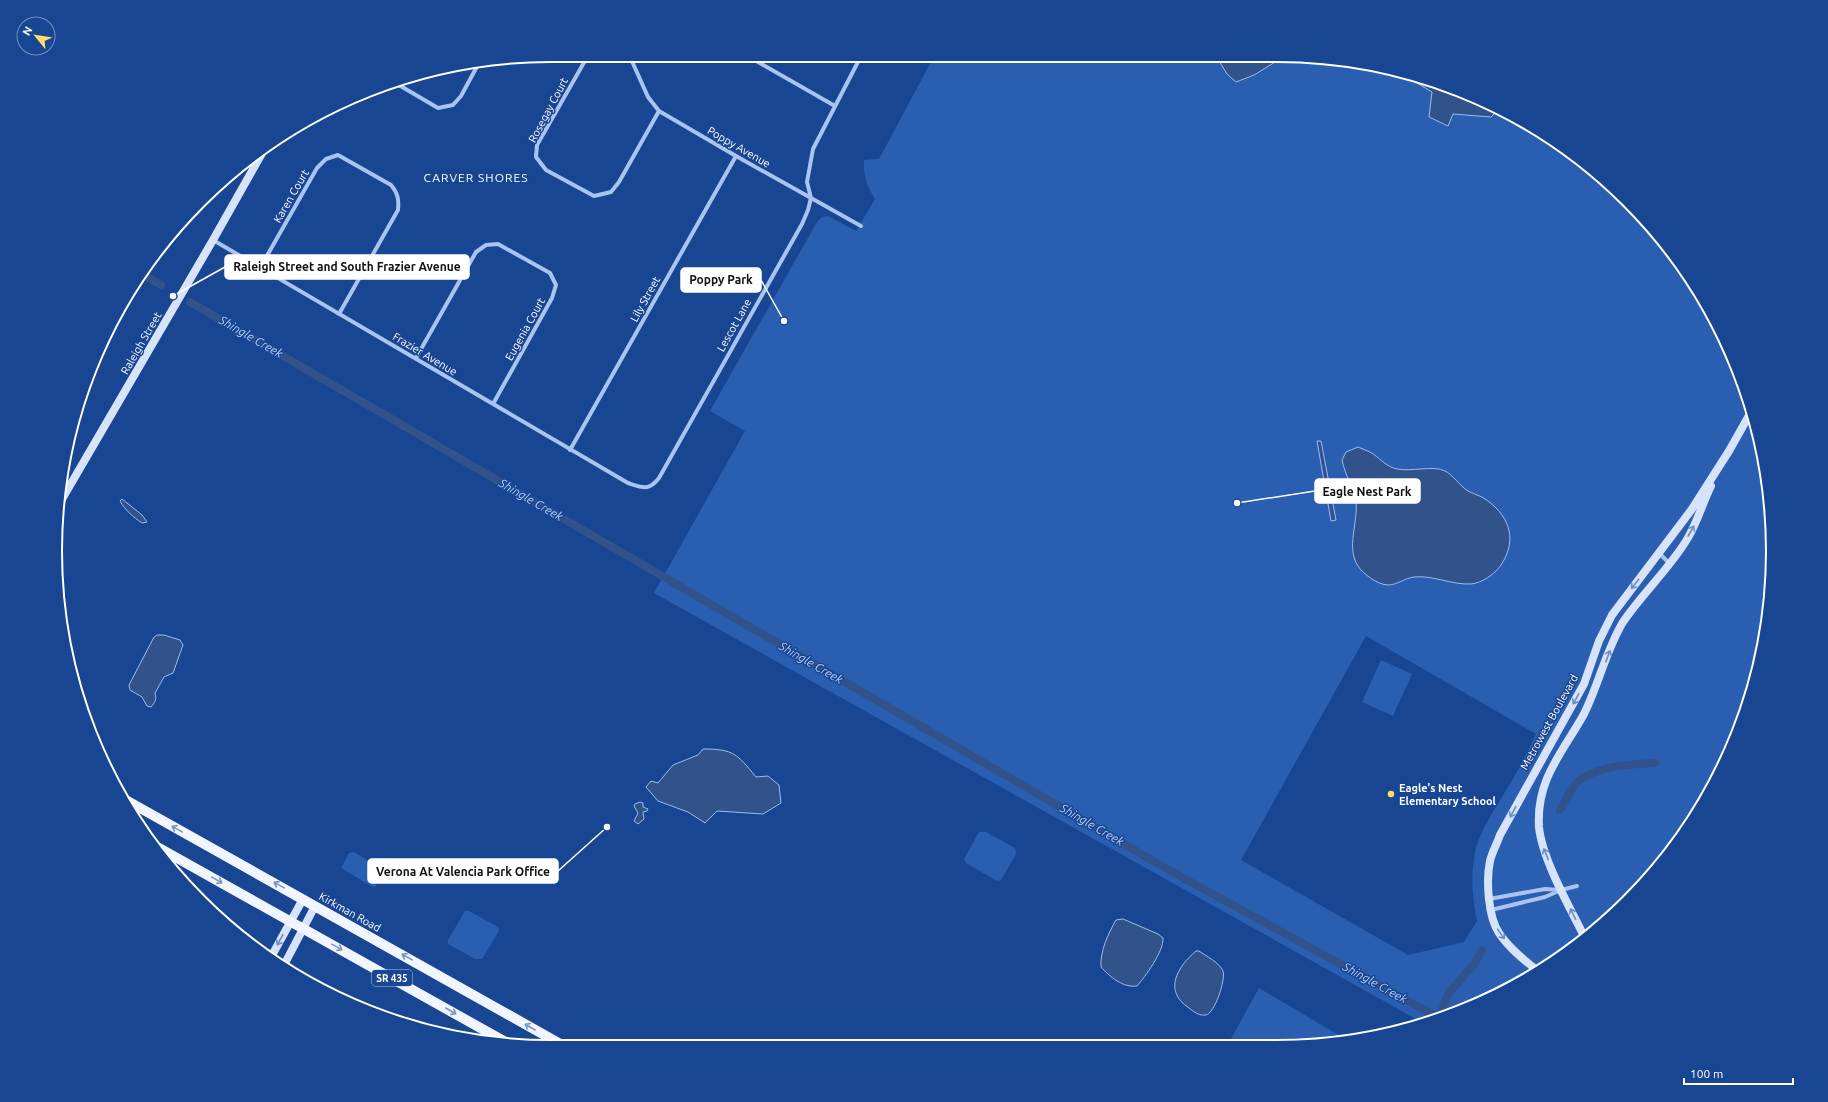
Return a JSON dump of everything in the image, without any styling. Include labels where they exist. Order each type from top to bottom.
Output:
[{"type":"main road","name":"Kirkman Road","points":[[133,804],[553,1040]]},
{"type":"main road","name":"SR 435","points":[[165,851],[496,1037]]},
{"type":"street","name":"Rosegay Court","points":[[584,62],[537,145],[536,157],[546,170],[594,196],[610,192],[619,182],[659,111]]},
{"type":"street","name":"Poppy Avenue","points":[[632,62],[648,97],[659,111],[861,226]]},
{"type":"street","points":[[758,62],[834,106]]},
{"type":"street","name":"Lescot Lane","points":[[628,484],[643,488],[653,486],[660,478],[802,224],[811,198],[807,182],[813,149],[858,62]]},
{"type":"street","points":[[401,86],[438,108],[453,105],[461,96],[476,68]]},
{"type":"street","name":"Karen Court","points":[[260,268],[317,168],[326,159],[338,155],[391,185],[397,192],[399,201],[398,210],[338,314]]},
{"type":"street","name":"Lily Street","points":[[570,450],[736,156]]},
{"type":"street","name":"Raleigh Street","points":[[65,493],[259,159]]},
{"type":"street","name":"Frazier Avenue","points":[[213,240],[628,484]]},
{"type":"street","name":"Eugenia Court","points":[[416,358],[476,252],[486,245],[498,244],[550,273],[556,285],[552,298],[492,404]]},
{"type":"street","name":"Metrowest Boulevard","points":[[1582,933],[1543,849],[1539,826],[1545,780],[1550,769],[1587,708],[1597,687],[1612,644],[1624,622],[1692,530],[1709,490],[1747,418]]},
{"type":"street","name":"Metrowest Boulevard","points":[[1534,967],[1509,945],[1498,931],[1489,900],[1488,881],[1490,860],[1500,836],[1584,684],[1599,641],[1612,615],[1660,554],[1692,509],[1729,451]]},
{"type":"street","points":[[1660,554],[1669,563]]},
{"type":"street","points":[[1539,763],[1550,769]]},
{"type":"street","points":[[1491,910],[1545,897],[1561,890],[1577,886]]},
{"type":"street","points":[[1489,900],[1545,888],[1561,890]]},
{"type":"street","points":[[273,954],[303,899]]},
{"type":"street","points":[[286,962],[315,906]]},
{"type":"shaded area","points":[[931,62],[1309,63],[1372,71],[1404,79],[1464,99],[1493,112],[1549,144],[1575,163],[1623,205],[1665,253],[1684,279],[1716,335],[1729,364],[1740,394],[1757,456],[1762,487],[1766,551],[1762,615],[1757,646],[1740,708],[1729,738],[1716,767],[1684,823],[1665,849],[1623,897],[1575,939],[1549,958],[1522,974],[1493,990],[1464,1003],[1416,1019],[654,593],[745,431],[710,411],[817,222],[822,217],[828,216],[856,231],[875,199],[866,181],[864,160],[879,159]],"holes":[[[1366,636],[1536,734],[1523,760],[1488,820],[1476,848],[1472,885],[1477,921],[1464,942],[1408,955],[1241,860]]]},
{"type":"shaded area","points":[[1220,62],[1275,62],[1254,75],[1236,82],[1227,74]]},
{"type":"shaded area","points":[[1417,83],[1464,99],[1495,113],[1491,117],[1453,114],[1448,126],[1429,117],[1432,92]]},
{"type":"shaded area","points":[[1317,441],[1321,441],[1336,520],[1331,521]]},
{"type":"shaded area","points":[[1358,447],[1370,452],[1393,468],[1403,470],[1440,469],[1445,471],[1468,491],[1491,503],[1504,518],[1510,536],[1506,555],[1501,565],[1492,575],[1484,580],[1471,584],[1414,577],[1395,584],[1384,585],[1367,576],[1358,566],[1353,551],[1356,503],[1342,460],[1346,452]]},
{"type":"shaded area","points":[[122,499],[142,515],[147,522],[142,523],[135,518],[124,507],[120,501]]},
{"type":"shaded area","points":[[157,635],[164,635],[180,640],[183,645],[173,673],[164,677],[155,693],[155,701],[151,707],[147,706],[142,697],[130,690],[129,685],[154,637]]},
{"type":"shaded area","points":[[1381,660],[1412,674],[1393,716],[1362,702]]},
{"type":"shaded area","points":[[703,749],[722,750],[734,754],[756,777],[768,776],[779,785],[781,803],[763,814],[717,811],[705,823],[688,812],[658,801],[646,787],[651,781],[658,783],[673,765],[698,755]]},
{"type":"shaded area","points":[[640,802],[643,803],[643,807],[648,809],[647,811],[643,812],[644,819],[638,824],[634,821],[638,813],[634,806]]},
{"type":"shaded area","points":[[979,832],[986,832],[1015,848],[1016,854],[1001,880],[997,881],[966,863],[964,859]]},
{"type":"shaded area","points":[[354,852],[382,869],[383,873],[375,887],[341,868],[349,853]]},
{"type":"shaded area","points":[[465,911],[469,911],[498,927],[499,931],[482,959],[475,959],[448,944],[448,940]]},
{"type":"shaded area","points":[[1123,919],[1158,934],[1163,938],[1157,957],[1137,986],[1122,984],[1101,967],[1103,949],[1107,937],[1116,920]]},
{"type":"shaded area","points":[[1196,951],[1199,951],[1219,965],[1224,975],[1216,1002],[1213,1008],[1206,1015],[1201,1015],[1191,1009],[1181,1001],[1176,994],[1176,979],[1179,972],[1183,964]]},
{"type":"shaded area","points":[[1259,988],[1340,1036],[1309,1039],[1230,1040]]},
{"type":"waterway","name":"Shingle Creek","points":[[146,276],[161,285]]},
{"type":"waterway","name":"Shingle Creek","points":[[190,302],[1167,869],[1432,1014]]},
{"type":"waterway","points":[[1560,810],[1574,786],[1581,779],[1590,774],[1600,770],[1623,765],[1655,763]]},
{"type":"waterway","points":[[1442,1011],[1448,994],[1475,963],[1482,950]]},
{"type":"place","name":"Raleigh Street and South Frazier Avenue","points":[[173,296]]},
{"type":"place","name":"Poppy Park","points":[[784,321]]},
{"type":"place","name":"Eagle Nest Park","points":[[1237,503]]},
{"type":"place","name":"Eagle's Nest Elementary School","points":[[1391,794]]},
{"type":"place","name":"Verona At Valencia Park Office","points":[[607,827]]},
{"type":"district","name":"CARVER SHORES","points":[[476,178]]}]
